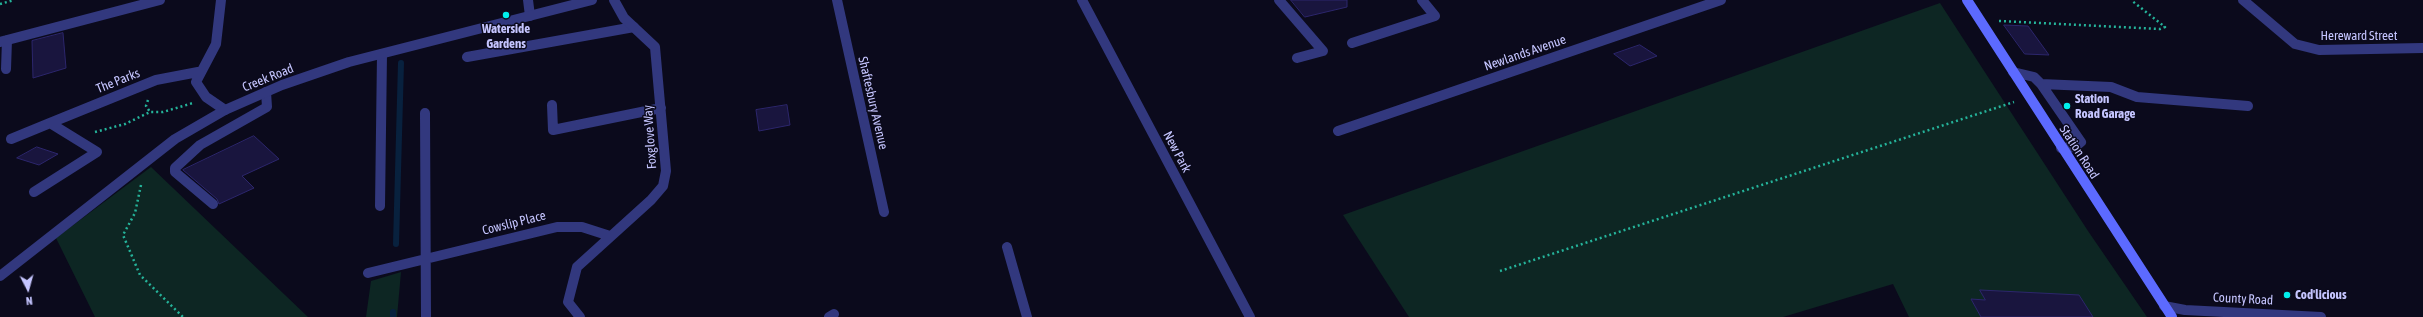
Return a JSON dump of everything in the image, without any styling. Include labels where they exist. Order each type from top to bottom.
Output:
[{"type":"main road","name":"Station Road","points":[[1967,0],[2061,148],[2172,317]]},
{"type":"street","points":[[6,69],[4,41],[160,0]]},
{"type":"street","points":[[221,0],[215,48],[210,60],[198,72],[196,82],[206,97],[225,110]]},
{"type":"street","points":[[528,0],[530,16]]},
{"type":"street","name":"Creek Road","points":[[0,276],[175,139],[225,110],[266,92],[349,62],[592,0]]},
{"type":"street","name":"Foxglove Way","points":[[580,317],[568,302],[577,266],[651,200],[663,186],[666,171],[655,47],[624,18],[614,0]]},
{"type":"street","name":"Shaftesbury Avenue","points":[[837,0],[884,212]]},
{"type":"street","name":"New Park","points":[[1082,0],[1250,317]]},
{"type":"street","points":[[1279,0],[1323,51],[1297,58]]},
{"type":"street","points":[[1352,43],[1435,16],[1422,0]]},
{"type":"street","name":"Newlands Avenue","points":[[1338,131],[1721,0]]},
{"type":"street","name":"Hereward Street","points":[[2243,0],[2295,44],[2319,50],[2423,48]]},
{"type":"street","points":[[467,56],[634,27]]},
{"type":"street","points":[[380,206],[382,54]]},
{"type":"street","name":"The Parks","points":[[11,139],[144,84],[198,72]]},
{"type":"street","points":[[2013,72],[2034,78],[2041,84],[2082,142],[2075,147],[2061,148]]},
{"type":"street","points":[[2041,84],[2111,87],[2137,97],[2248,106]]},
{"type":"street","points":[[213,204],[175,172],[175,168],[200,145],[267,108],[266,92]]},
{"type":"street","points":[[552,105],[553,130],[661,108]]},
{"type":"street","points":[[425,113],[426,317]]},
{"type":"street","points":[[34,192],[97,152],[75,141],[50,123]]},
{"type":"street","name":"Cowslip Place","points":[[368,273],[557,226],[582,228],[610,236]]},
{"type":"street","points":[[1007,247],[1027,317]]},
{"type":"street","name":"County Road","points":[[2164,306],[2185,310],[2321,317]]},
{"type":"path","points":[[0,4],[14,0]]},
{"type":"path","points":[[1980,20],[2160,29],[2165,27],[2131,0]]},
{"type":"path","points":[[75,141],[103,128],[124,124],[150,112],[180,108],[206,97]]},
{"type":"path","points":[[1500,271],[2005,104],[2030,98]]},
{"type":"path","points":[[136,170],[142,187],[135,213],[123,235],[140,275],[183,317]]},
{"type":"green space","points":[[1940,3],[2088,231],[2147,317],[1909,317],[1893,284],[1783,317],[1409,317],[1343,215]]},
{"type":"green space","points":[[151,167],[308,317],[95,317],[56,238]]},
{"type":"green space","points":[[401,272],[397,317],[366,317],[371,281]]},
{"type":"building","points":[[1291,0],[1347,0],[1347,7],[1305,17]]},
{"type":"building","points":[[2004,25],[2028,26],[2049,55],[2025,54]]},
{"type":"building","points":[[63,33],[66,68],[33,78],[32,41]]},
{"type":"building","points":[[1640,45],[1657,56],[1630,66],[1614,54]]},
{"type":"building","points":[[787,105],[790,125],[759,131],[756,110]]},
{"type":"building","points":[[254,136],[279,159],[242,176],[254,188],[219,204],[217,199],[183,170]]},
{"type":"building","points":[[37,147],[58,154],[39,165],[17,158]]},
{"type":"building","points":[[1980,290],[2079,295],[2093,317],[1981,317],[1971,299],[1985,300]]},
{"type":"waterway","points":[[396,244],[401,63]]},
{"type":"waterway","points":[[393,312],[393,317]]},
{"type":"place","name":"Waterside Gardens","points":[[506,15]]},
{"type":"place","name":"Station Road Garage","points":[[2067,106]]},
{"type":"place","name":"Cod'licious","points":[[2287,295]]}]
